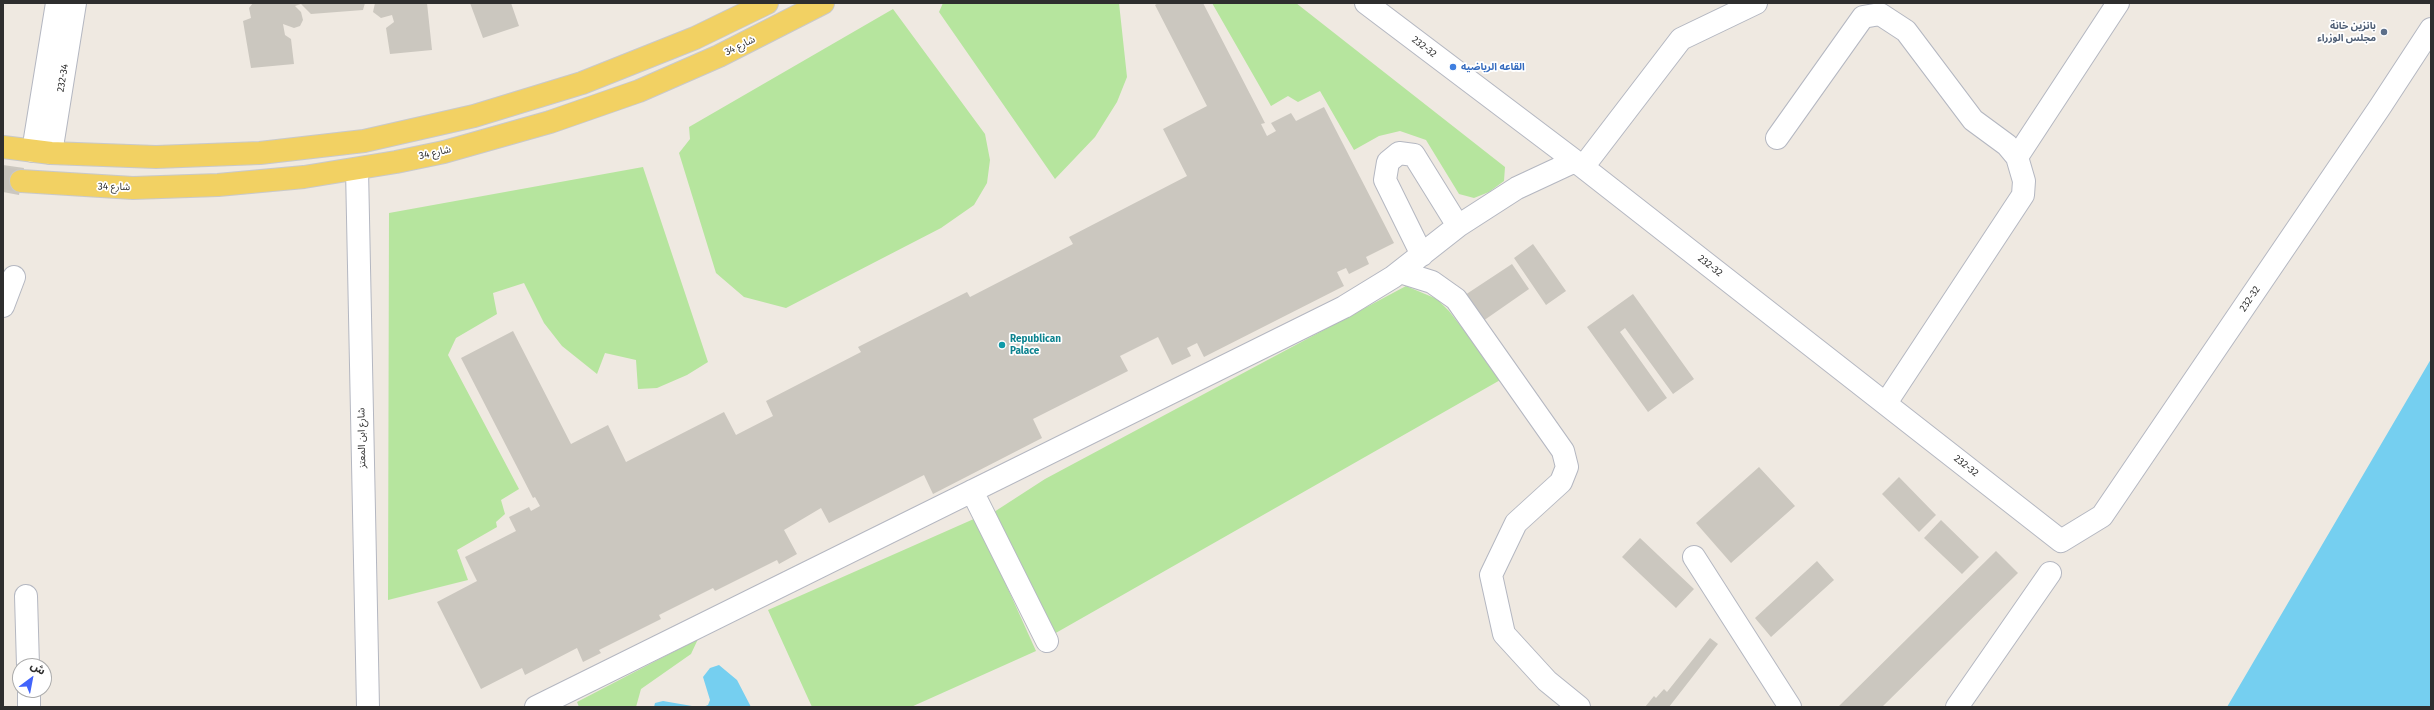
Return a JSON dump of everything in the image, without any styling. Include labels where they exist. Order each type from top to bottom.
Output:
[{"type":"main road","points":[[3,147],[42,152],[156,156],[260,153],[364,141],[419,130],[501,108],[582,83],[696,38],[767,3]]},
{"type":"main road","name":"شارع 34","points":[[21,181],[90,187],[175,187],[261,181],[357,169],[403,161],[492,139],[607,103],[719,56],[823,3]]},
{"type":"street","name":"232-34","points":[[42,152],[57,3]]},
{"type":"street","name":"232-34","points":[[42,152],[75,3]]},
{"type":"street","name":"232-32","points":[[1366,3],[1579,164],[2061,541],[2102,516],[2380,107],[2431,29]]},
{"type":"street","points":[[536,707],[1344,307],[1400,272],[1458,226],[1517,188],[1579,164],[1681,39],[1756,3]]},
{"type":"street","points":[[2017,157],[2118,3]]},
{"type":"street","points":[[1777,138],[1863,17],[1880,14],[1906,31],[1973,120],[2007,145],[2017,157],[2024,181],[2023,195],[1886,403]]},
{"type":"street","points":[[1422,255],[1385,180],[1388,162],[1399,153],[1414,155],[1458,226]]},
{"type":"street","name":"شارع ابن المعتز","points":[[357,169],[368,707]]},
{"type":"street","points":[[1400,272],[1432,282],[1456,300],[1563,451],[1567,467],[1561,482],[1516,523],[1491,575],[1504,634],[1547,681],[1579,707]]},
{"type":"street","points":[[3,306],[14,277]]},
{"type":"street","points":[[972,491],[1047,641]]},
{"type":"street","points":[[1694,557],[1790,707]]},
{"type":"street","points":[[1957,707],[2050,572]]},
{"type":"street","points":[[26,596],[28,658]]},
{"type":"green space","points":[[943,3],[1119,3],[1127,77],[1117,102],[1095,137],[1055,179],[939,12]]},
{"type":"green space","points":[[1212,3],[1296,3],[1505,167],[1504,181],[1489,192],[1474,198],[1459,194],[1426,140],[1400,131],[1379,136],[1354,150],[1320,91],[1298,102],[1288,96],[1271,106]]},
{"type":"green space","points":[[893,9],[985,134],[990,160],[987,183],[974,205],[941,228],[786,308],[744,297],[716,273],[679,153],[690,139],[689,127]]},
{"type":"green space","points":[[643,167],[708,362],[687,375],[657,388],[638,389],[636,360],[605,353],[597,374],[562,346],[544,323],[524,283],[493,293],[497,314],[456,338],[448,355],[519,489],[501,500],[505,514],[496,522],[497,527],[457,550],[468,580],[388,600],[389,213]]},
{"type":"green space","points":[[1406,286],[1437,299],[1449,311],[1502,379],[1054,634],[994,512],[1045,479]]},
{"type":"green space","points":[[976,518],[1036,651],[911,707],[812,707],[768,610]]},
{"type":"green space","points":[[698,639],[691,654],[641,689],[636,707],[579,707],[577,702]]},
{"type":"water","points":[[2431,359],[2431,707],[2227,707]]},
{"type":"water","points":[[719,665],[737,680],[751,707],[703,707],[708,705],[710,700],[703,677],[710,668]]},
{"type":"water","points":[[663,701],[700,707],[654,707],[655,703]]},
{"type":"building","points":[[253,3],[365,3],[363,10],[311,14],[301,4],[295,6],[301,12],[303,20],[300,26],[294,28],[283,24],[285,35],[291,39],[294,64],[251,68],[243,21],[251,18],[249,8]]},
{"type":"building","points":[[375,3],[427,3],[432,50],[390,54],[386,28],[394,22],[392,15],[381,18],[373,12]]},
{"type":"building","points":[[470,3],[511,3],[519,26],[483,38]]},
{"type":"building","name":"Republican Palace","points":[[1158,3],[1203,3],[1265,123],[1261,124],[1267,136],[1276,131],[1271,123],[1291,113],[1296,121],[1324,107],[1394,243],[1366,257],[1369,264],[1349,274],[1346,268],[1337,272],[1344,286],[1204,357],[1197,343],[1187,348],[1191,356],[1172,365],[1158,337],[1120,356],[1128,371],[1033,419],[1042,438],[933,494],[924,475],[829,523],[821,508],[784,530],[797,554],[779,564],[777,560],[715,591],[713,588],[659,615],[661,619],[599,650],[601,653],[583,662],[577,648],[525,675],[522,668],[481,689],[437,602],[477,581],[465,557],[516,531],[509,517],[529,507],[531,511],[540,506],[535,497],[533,498],[461,358],[513,331],[571,444],[608,425],[626,462],[724,412],[736,435],[773,416],[766,401],[861,352],[858,347],[967,292],[970,297],[1073,244],[1069,237],[1187,176],[1163,129],[1207,106],[1155,5]]},
{"type":"building","points":[[3,165],[24,168],[19,195],[3,192]]},
{"type":"building","points":[[1533,244],[1566,291],[1546,305],[1514,258]]},
{"type":"building","points":[[1512,264],[1529,289],[1483,321],[1465,295]]},
{"type":"building","points":[[1633,294],[1694,379],[1673,394],[1625,328],[1620,332],[1667,398],[1648,412],[1587,327]]},
{"type":"building","points":[[1759,467],[1795,506],[1731,563],[1696,523]]},
{"type":"building","points":[[1899,477],[1936,515],[1919,532],[1882,494]]},
{"type":"building","points":[[1941,520],[1979,557],[1962,574],[1924,538]]},
{"type":"building","points":[[1640,538],[1694,589],[1676,608],[1622,557]]},
{"type":"building","points":[[1996,551],[2018,573],[1882,707],[1838,707]]},
{"type":"building","points":[[1817,561],[1834,580],[1771,637],[1755,618]]},
{"type":"building","points":[[1710,638],[1718,644],[1669,707],[1645,707],[1654,696],[1656,698],[1664,689],[1667,692]]},
{"type":"tunnel","points":[[3,178],[21,181]]},
{"type":"place","name":"بانزين خانة مجلس الوزراء","points":[[2384,32]]},
{"type":"place","name":"القاعه الرياضيه","points":[[1453,67]]},
{"type":"place","name":"Republican Palace","points":[[1002,345]]}]
